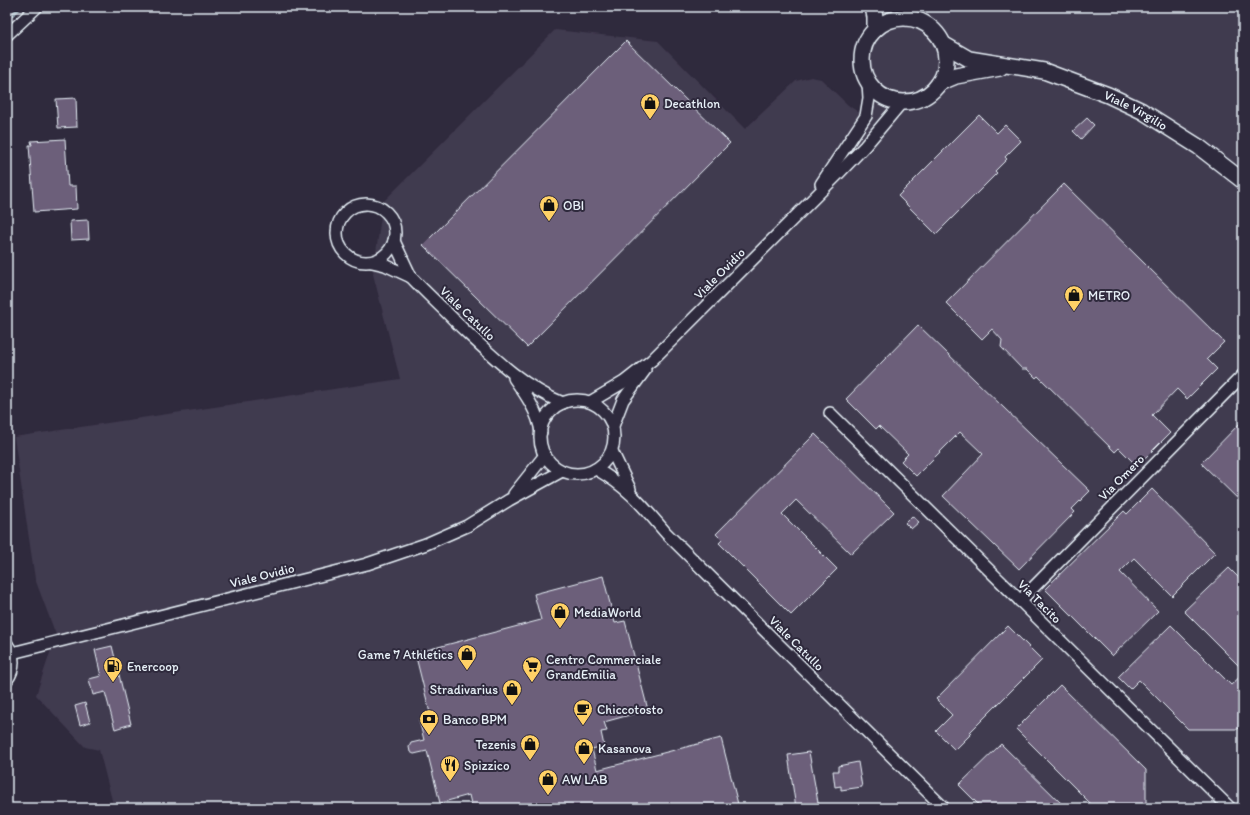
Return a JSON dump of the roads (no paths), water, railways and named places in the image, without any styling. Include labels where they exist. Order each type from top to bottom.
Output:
[{"type":"street","points":[[7,35],[37,7]]},
{"type":"street","points":[[873,7],[875,30]]},
{"type":"street","points":[[899,7],[914,19],[931,28],[942,44],[946,64],[939,83],[932,92],[923,98],[902,102],[883,97],[868,83],[863,70],[862,56],[868,37],[875,30],[893,20],[914,19]]},
{"type":"street","name":"Viale Virgilio","points":[[942,44],[969,59],[1055,74],[1102,92],[1142,111],[1199,147],[1243,181]]},
{"type":"street","name":"Viale Virgilio","points":[[939,83],[975,72],[1015,66]]},
{"type":"street","name":"Viale Ovidio","points":[[806,206],[862,123],[868,103],[868,83]]},
{"type":"street","name":"Viale Ovidio","points":[[590,402],[624,382],[652,360],[865,146],[902,102]]},
{"type":"street","name":"Viale Catullo","points":[[411,277],[394,241],[395,234],[393,222],[386,211],[372,204],[357,205],[344,213],[340,219],[336,233],[340,248],[344,254],[357,261],[385,265],[411,277],[507,368],[545,396],[563,403]]},
{"type":"street","points":[[372,262],[386,254],[394,241]]},
{"type":"street","name":"Viale Ovidio","points":[[613,426],[623,400],[652,360]]},
{"type":"street","name":"Viale Catullo","points":[[507,368],[529,400],[539,420],[541,432]]},
{"type":"street","name":"Via Omero","points":[[1020,601],[1243,375]]},
{"type":"street","points":[[581,400],[590,402],[600,408],[608,416],[613,426],[614,439],[612,451],[605,462],[596,469],[585,473],[573,474],[562,471],[552,464],[545,455],[541,444],[541,432],[548,414],[563,403],[581,400]]},
{"type":"street","name":"Via Tacito","points":[[830,413],[1230,808]]},
{"type":"street","name":"Viale Catullo","points":[[612,451],[633,494]]},
{"type":"street","name":"Viale Ovidio","points":[[509,500],[545,455]]},
{"type":"street","name":"Viale Catullo","points":[[596,469],[619,483],[633,494],[666,533],[944,808]]},
{"type":"street","name":"Viale Ovidio","points":[[10,649],[367,564],[451,534],[562,471]]},
{"type":"street","points":[[7,680],[12,670],[10,649]]},
{"type":"waterway","points":[[7,19],[21,7]]},
{"type":"place","name":"Decathlon","points":[[650,120]]},
{"type":"place","name":"OBI","points":[[549,222]]},
{"type":"place","name":"METRO","points":[[1074,312]]},
{"type":"place","name":"MediaWorld","points":[[560,629]]},
{"type":"place","name":"Game 7 Athletics","points":[[467,671]]},
{"type":"place","name":"Enercoop","points":[[113,683]]},
{"type":"place","name":"Centro Commerciale GrandEmilia","points":[[532,683]]},
{"type":"place","name":"Stradivarius","points":[[512,706]]},
{"type":"place","name":"Chiccotosto","points":[[583,726]]},
{"type":"place","name":"Banco BPM","points":[[429,736]]},
{"type":"place","name":"Tezenis","points":[[530,761]]},
{"type":"place","name":"Kasanova","points":[[584,765]]},
{"type":"place","name":"Spizzico","points":[[450,782]]},
{"type":"place","name":"AW LAB","points":[[548,796]]}]
